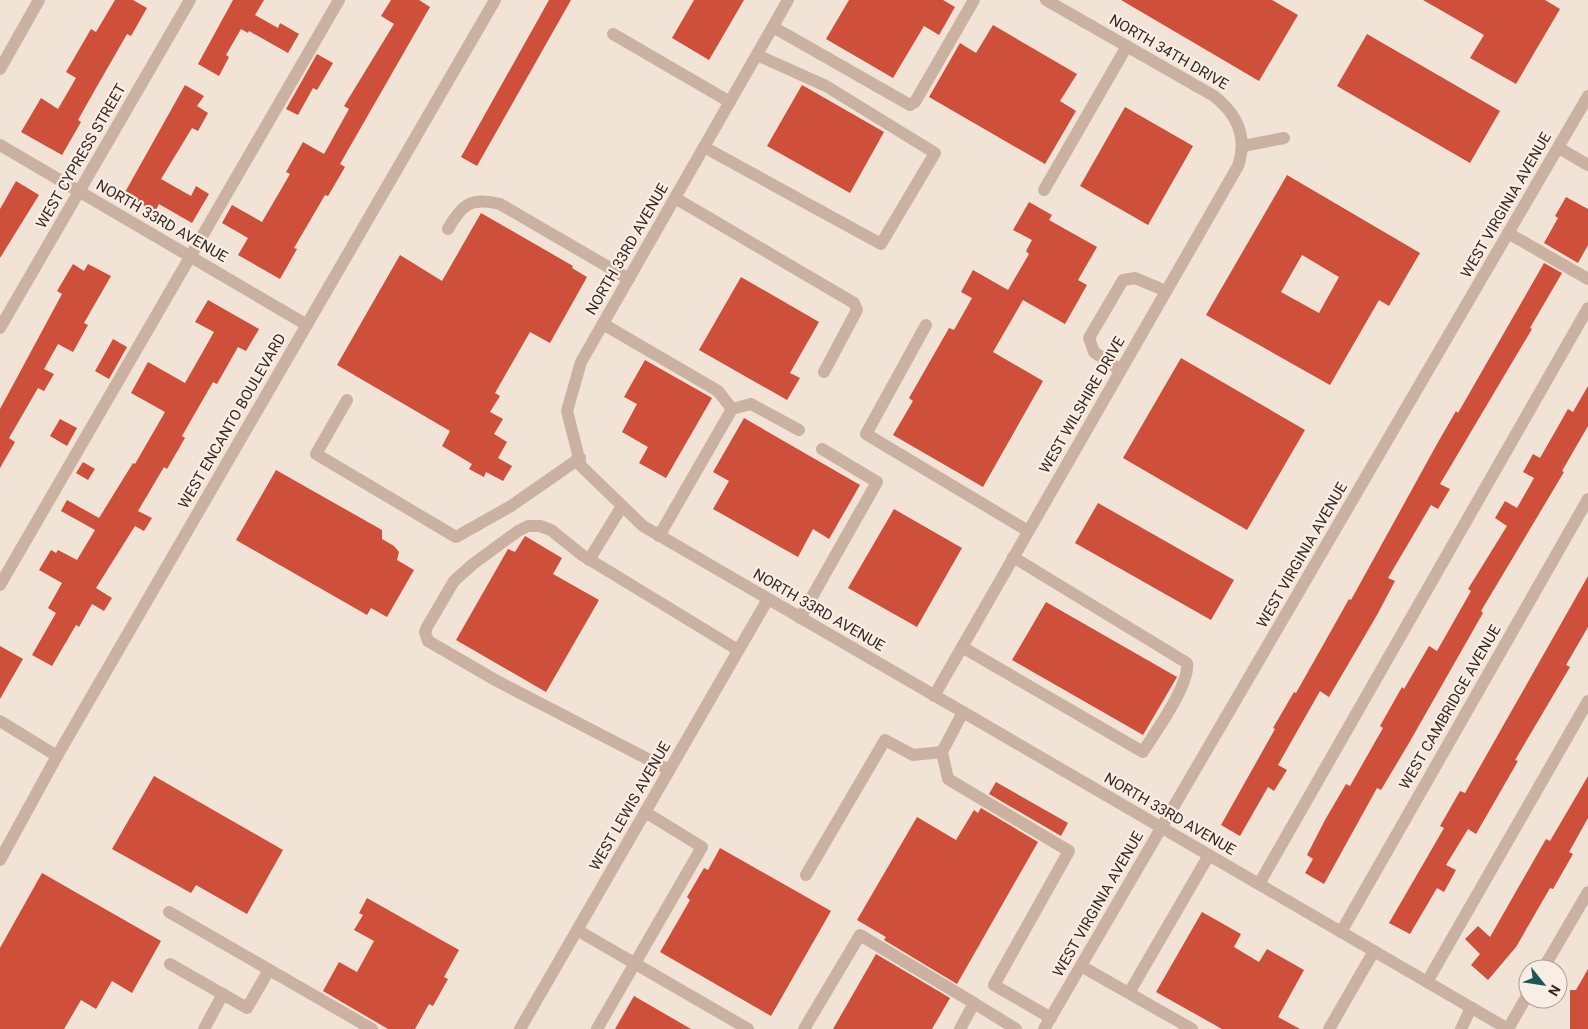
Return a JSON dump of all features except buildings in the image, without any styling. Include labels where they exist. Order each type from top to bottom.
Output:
[{"type":"street","points":[[0,69],[39,0]]},
{"type":"street","name":"WEST CYPRESS STREET","points":[[0,328],[190,0]]},
{"type":"street","points":[[0,585],[192,257],[339,0]]},
{"type":"street","name":"WEST ENCANTO BOULEVARD","points":[[0,860],[57,756],[495,0]]},
{"type":"street","name":"NORTH 33RD AVENUE","points":[[788,0],[581,362],[567,411],[582,466],[643,526],[659,536],[1508,1029]]},
{"type":"street","points":[[773,27],[910,105],[915,102],[974,0]]},
{"type":"street","name":"NORTH 34TH DRIVE","points":[[1046,0],[1068,5],[1127,46],[1214,96],[1226,105],[1240,127]]},
{"type":"street","points":[[613,34],[730,102]]},
{"type":"street","points":[[1044,190],[1127,46]]},
{"type":"street","points":[[704,147],[881,244],[935,153],[826,86],[757,55]]},
{"type":"street","name":"WEST VIRGINIA AVENUE","points":[[1048,1023],[1588,96]]},
{"type":"street","name":"WEST WILSHIRE DRIVE","points":[[934,696],[1238,166],[1243,146],[1240,127]]},
{"type":"street","points":[[1243,146],[1284,138]]},
{"type":"street","name":"NORTH 33RD AVENUE","points":[[0,145],[307,325]]},
{"type":"street","points":[[1558,148],[1588,165]]},
{"type":"street","points":[[675,198],[854,303],[857,310],[824,372]]},
{"type":"street","points":[[448,229],[456,214],[468,203],[485,200],[500,204],[628,279]]},
{"type":"street","points":[[1508,233],[1588,279]]},
{"type":"street","points":[[1120,370],[1094,352],[1088,338],[1123,280],[1135,278],[1166,291]]},
{"type":"street","points":[[1259,884],[1588,308]]},
{"type":"street","points":[[603,324],[718,391],[732,409]]},
{"type":"street","points":[[926,325],[866,434],[1028,531]]},
{"type":"street","points":[[347,400],[316,454],[456,537],[511,506],[580,458]]},
{"type":"street","points":[[659,536],[732,409],[751,404],[799,430]]},
{"type":"street","points":[[800,618],[877,482],[822,449]]},
{"type":"street","name":"WEST CAMBRIDGE AVENUE","points":[[1340,932],[1588,499]]},
{"type":"street","points":[[589,560],[622,506]]},
{"type":"street","points":[[669,770],[497,681],[428,641],[426,636],[427,627],[454,581],[500,542],[528,526],[540,526],[551,530],[589,560],[738,650]]},
{"type":"street","points":[[962,647],[1143,752],[1181,688],[1188,670],[1187,663],[1013,557]]},
{"type":"street","name":"WEST LEWIS AVENUE","points":[[520,1029],[768,599]]},
{"type":"street","points":[[1427,982],[1588,701]]},
{"type":"street","points":[[963,712],[942,752],[948,779],[1069,851],[994,986],[1048,1023]]},
{"type":"street","points":[[0,721],[57,756]]},
{"type":"street","points":[[806,875],[885,740],[913,754],[942,752]]},
{"type":"street","points":[[597,1029],[702,848],[645,812]]},
{"type":"street","points":[[1129,993],[1209,855]]},
{"type":"street","points":[[1549,959],[1588,892]]},
{"type":"street","points":[[169,912],[372,1029]]},
{"type":"street","points":[[577,930],[748,1029]]},
{"type":"street","points":[[804,1029],[860,935],[1016,1029]]},
{"type":"street","points":[[1329,1029],[1374,952]]},
{"type":"street","points":[[170,964],[247,1008],[269,970]]},
{"type":"street","points":[[1081,966],[1192,1029]]},
{"type":"street","points":[[204,1029],[223,994]]},
{"type":"street","points":[[960,1029],[974,1003]]},
{"type":"street","points":[[1461,1029],[1471,1008]]},
{"type":"street","points":[[1508,1029],[1519,1009]]}]
